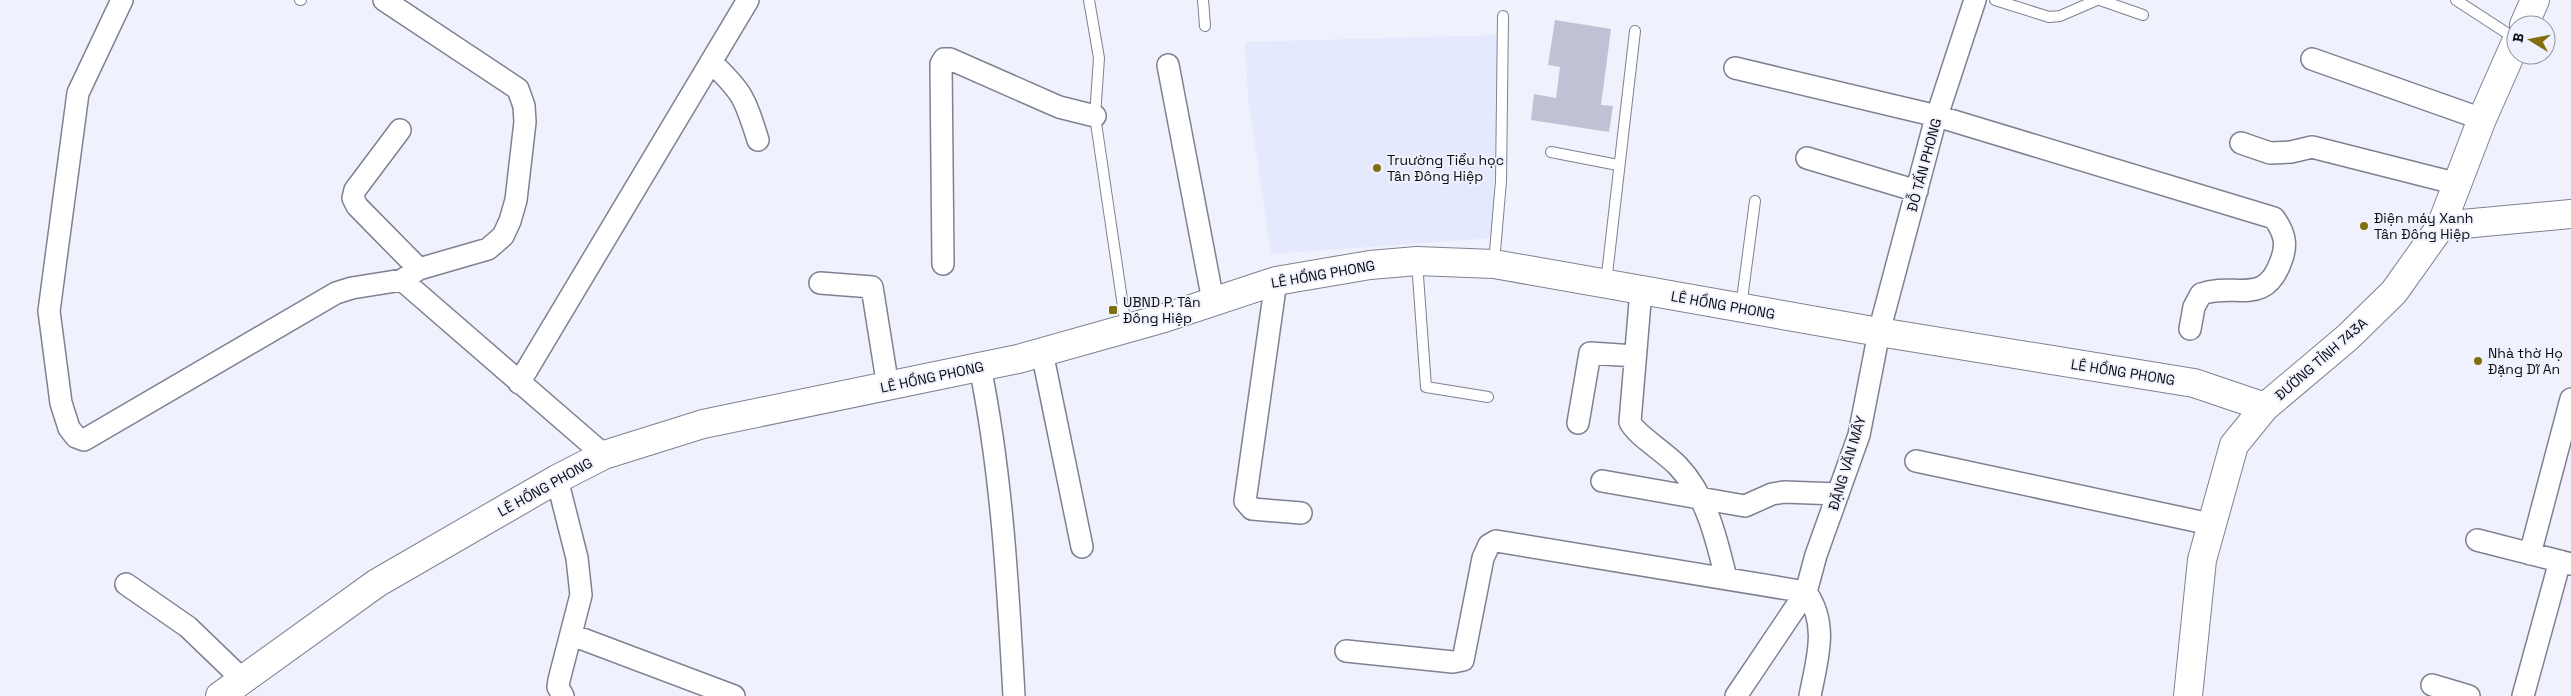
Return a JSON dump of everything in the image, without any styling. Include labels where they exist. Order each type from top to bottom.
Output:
[{"type":"main road","points":[[2528,15],[2535,0]]},
{"type":"main road","name":"ĐƯỜNG TỈNH 743A","points":[[2188,696],[2198,588],[2210,524],[2234,445],[2265,407],[2348,337],[2394,292],[2442,226],[2482,119],[2506,64]]},
{"type":"main road","points":[[2442,226],[2571,214]]},
{"type":"main road","name":"LÊ HỒNG PHONG","points":[[227,692],[377,583],[557,478],[604,455],[703,424],[888,387],[1042,352],[1276,281],[1370,265],[1417,261],[1494,264],[1879,332],[2194,383],[2265,407]]},
{"type":"street","points":[[122,0],[78,93],[49,311],[61,403],[69,428],[76,437],[84,440],[336,293],[410,274],[488,249],[503,236],[510,222],[516,200],[525,122],[524,106],[518,89],[417,10],[384,0]]},
{"type":"street","points":[[519,383],[748,0]]},
{"type":"street","name":"ĐỖ TẤN PHONG","points":[[1879,332],[1937,116],[1975,0]]},
{"type":"street","points":[[944,264],[941,64],[944,59],[950,59],[1059,107],[1095,116]]},
{"type":"street","points":[[2312,59],[2482,119]]},
{"type":"street","points":[[711,62],[744,96],[758,140]]},
{"type":"street","points":[[1168,65],[1213,301]]},
{"type":"street","points":[[1735,68],[1937,116],[2274,218],[2284,231],[2284,254],[2276,275],[2268,286],[2255,290],[2212,290],[2201,294],[2194,307],[2190,329]]},
{"type":"street","points":[[400,130],[355,190],[353,198],[357,206],[410,274],[519,383],[604,455]]},
{"type":"street","points":[[2241,143],[2270,153],[2291,152],[2312,147],[2458,184]]},
{"type":"street","points":[[1806,158],[1917,191]]},
{"type":"street","points":[[1276,281],[1245,501],[1252,509],[1301,513]]},
{"type":"street","points":[[820,284],[872,287],[888,387]]},
{"type":"street","points":[[1641,290],[1630,422],[1634,431],[1663,451],[1680,468],[1700,496],[1715,534],[1726,578]]},
{"type":"street","name":"ĐẶNG VĂN MÂY","points":[[1736,696],[1806,592],[1816,555],[1859,435],[1879,332]]},
{"type":"street","points":[[1042,352],[1082,547]]},
{"type":"street","points":[[1578,423],[1590,353],[1635,356]]},
{"type":"street","points":[[980,367],[988,408],[1008,573],[1014,696]]},
{"type":"street","points":[[2530,554],[2571,399]]},
{"type":"street","points":[[1916,460],[2210,524]]},
{"type":"street","points":[[557,478],[577,558],[581,595],[558,686],[563,696]]},
{"type":"street","points":[[1602,481],[1700,496],[1722,503],[1745,506],[1772,494],[1784,492],[1838,494]]},
{"type":"street","points":[[2477,540],[2565,563],[2523,696]]},
{"type":"street","points":[[1346,652],[1453,662],[1463,660],[1483,558],[1488,545],[1496,541],[1806,592],[1815,606],[1819,621],[1820,644],[1810,696]]},
{"type":"street","points":[[126,584],[188,627],[227,692]]},
{"type":"street","points":[[572,635],[734,696]]},
{"type":"street","points":[[2432,685],[2469,696]]},
{"type":"lane","points":[[1089,0],[1098,58],[1095,116],[1126,328]]},
{"type":"lane","points":[[1203,0],[1205,26]]},
{"type":"lane","points":[[1996,0],[2049,18],[2060,16],[2099,0],[2143,15]]},
{"type":"lane","points":[[2456,0],[2506,34]]},
{"type":"lane","points":[[1494,264],[1501,181],[1503,16]]},
{"type":"lane","points":[[1606,284],[1618,165],[1635,31]]},
{"type":"lane","points":[[1551,152],[1618,165]]},
{"type":"lane","points":[[1740,308],[1755,201]]},
{"type":"lane","points":[[1417,261],[1426,387],[1488,397]]},
{"type":"shaded area","name":"Truường Tiểu học Tân Đông Hiệp","points":[[1500,35],[1492,238],[1271,254],[1248,97],[1245,42]]},
{"type":"building","points":[[1555,20],[1611,29],[1601,105],[1613,106],[1609,132],[1531,120],[1534,94],[1556,98],[1560,67],[1548,65]]},
{"type":"place","name":"Truường Tiểu học Tân Đông Hiệp","points":[[1377,168]]},
{"type":"place","name":"Điện máy Xanh Tân Đông Hiệp","points":[[2364,226]]},
{"type":"place","name":"UBND P. Tân Đông Hiệp","points":[[1113,310]]},
{"type":"place","name":"Nhà thờ Họ Đặng Dĩ An","points":[[2478,361]]}]
